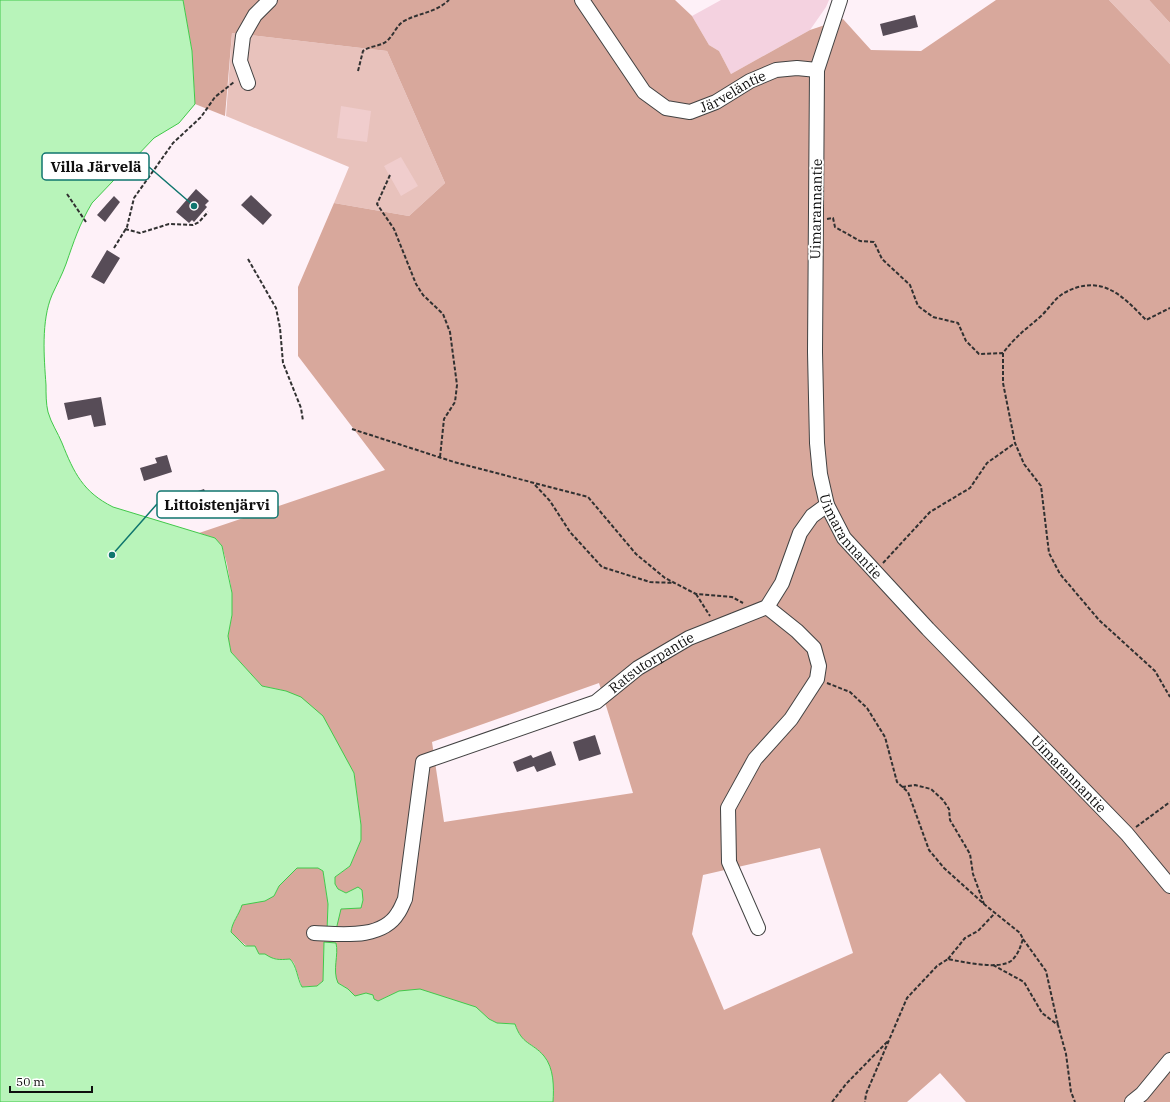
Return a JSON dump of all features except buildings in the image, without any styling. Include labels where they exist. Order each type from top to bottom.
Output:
[{"type":"street","points":[[246,78],[240,61],[243,36],[255,15],[270,0]]},
{"type":"street","name":"Järveläntie","points":[[582,0],[644,92],[666,108],[690,112],[716,102],[750,81],[776,70],[797,68],[817,70]]},
{"type":"street","points":[[817,70],[840,0]]},
{"type":"street","name":"Uimarannantie","points":[[817,70],[815,352],[817,443],[820,474],[827,505],[844,538],[1128,834],[1170,886]]},
{"type":"street","points":[[758,928],[729,862],[728,808],[755,759],[791,719],[817,680],[819,666],[814,648],[797,631],[762,609],[782,583],[800,533],[812,516],[827,505]]},
{"type":"street","name":"Ratsutorpantie","points":[[314,934],[348,934],[368,932],[381,928],[398,914],[405,899],[423,762],[596,702],[638,668],[662,653],[689,638],[762,609]]},
{"type":"street","points":[[1132,1102],[1142,1094],[1170,1060]]},
{"type":"path","points":[[358,71],[363,51],[368,47],[379,46],[388,40],[402,22],[415,16],[427,14],[449,0]]},
{"type":"path","points":[[114,248],[125,230],[134,198],[173,143],[201,118],[215,97],[246,78]]},
{"type":"path","points":[[390,175],[377,204],[394,229],[416,284],[423,295],[443,314],[450,332],[457,385],[455,402],[444,419],[440,457]]},
{"type":"path","points":[[67,194],[86,222]]},
{"type":"path","points":[[125,230],[140,233],[169,224],[193,225],[199,222],[208,212]]},
{"type":"path","points":[[816,219],[833,218],[835,228],[860,241],[874,242],[882,259],[910,285],[918,306],[933,317],[958,323],[966,341],[979,354],[1003,353]]},
{"type":"path","points":[[248,259],[276,308],[280,328],[282,363],[301,408],[303,421]]},
{"type":"path","points":[[1170,308],[1146,320],[1126,299],[1103,286],[1084,286],[1064,293],[1041,316],[1016,335],[1003,353],[1003,383],[1015,444],[1024,464],[1041,486],[1049,553],[1060,574],[1099,620],[1155,671],[1170,697]]},
{"type":"path","points":[[352,429],[440,457],[535,484],[588,497],[636,554],[665,578],[696,594],[732,597],[762,609]]},
{"type":"path","points":[[875,571],[930,512],[970,488],[987,463],[1015,444]]},
{"type":"path","points":[[535,484],[550,501],[570,532],[602,567],[650,582],[677,583]]},
{"type":"path","points":[[696,594],[717,627]]},
{"type":"path","points":[[817,680],[850,692],[867,708],[885,737],[897,782],[908,792],[929,850],[944,868],[984,904],[1020,933],[1046,971],[1066,1054],[1071,1092],[1075,1102]]},
{"type":"path","points":[[902,787],[915,786],[931,789],[946,804],[949,809],[950,820],[970,854],[972,874],[984,904]]},
{"type":"path","points":[[1128,834],[1149,816],[1170,802]]},
{"type":"path","points":[[864,1102],[866,1094],[907,998],[937,966],[948,959],[965,938],[978,931],[995,913]]},
{"type":"path","points":[[948,959],[973,964],[1001,965],[1010,962],[1019,953],[1023,939]]},
{"type":"path","points":[[992,964],[1024,982],[1042,1012],[1058,1025]]},
{"type":"path","points":[[832,1102],[846,1084],[889,1040]]},
{"type":"shaded area","points":[[0,0],[183,0],[192,51],[195,104],[179,123],[154,138],[92,203],[74,240],[52,295],[46,316],[44,351],[46,399],[49,416],[71,464],[81,481],[94,495],[113,507],[215,538],[222,546],[232,593],[232,615],[228,636],[231,652],[262,686],[286,691],[301,697],[323,716],[354,773],[361,825],[361,840],[350,866],[335,877],[335,884],[338,889],[346,893],[358,887],[362,890],[363,900],[361,908],[341,909],[336,930],[327,931],[328,904],[323,871],[318,868],[297,868],[279,886],[274,896],[265,901],[242,905],[231,932],[245,946],[255,946],[259,954],[265,954],[276,959],[290,959],[294,965],[302,987],[317,986],[323,981],[324,942],[336,943],[336,978],[338,983],[348,989],[355,996],[366,993],[373,995],[374,999],[378,1001],[399,991],[420,989],[476,1007],[489,1019],[497,1023],[515,1024],[524,1040],[540,1051],[550,1066],[553,1078],[553,1102],[0,1102]]},
{"type":"shaded area","points":[[183,0],[675,0],[692,16],[709,45],[719,51],[731,74],[810,30],[843,19],[871,50],[921,51],[996,0],[1109,0],[1170,64],[1170,1102],[966,1102],[940,1073],[907,1102],[553,1102],[553,1078],[550,1066],[540,1051],[524,1040],[515,1024],[497,1023],[489,1019],[475,1007],[432,993],[399,991],[378,1001],[355,996],[348,989],[338,983],[336,979],[335,957],[337,947],[324,942],[323,981],[317,986],[302,987],[294,963],[290,959],[272,958],[257,953],[231,932],[242,905],[274,896],[279,886],[297,868],[318,868],[323,871],[328,904],[327,931],[341,909],[349,908],[354,890],[346,893],[338,889],[335,884],[335,877],[350,866],[361,840],[361,825],[354,773],[344,756],[286,691],[262,686],[231,652],[228,636],[232,615],[232,593],[227,564],[222,546],[215,538],[199,533],[385,470],[298,356],[298,287],[334,203],[409,216],[445,183],[387,51],[232,33],[225,116],[195,104],[192,51]],"holes":[[[599,683],[633,793],[444,822],[432,742]],[[820,848],[853,953],[724,1010],[692,934],[703,875]]]},
{"type":"shaded area","points":[[721,0],[829,0],[826,7],[810,30],[731,74],[719,51],[709,45],[692,16]]},
{"type":"shaded area","points":[[1109,0],[1149,0],[1170,23],[1170,64]]},
{"type":"shaded area","points":[[1149,0],[1170,0],[1170,23]]},
{"type":"shaded area","points":[[232,33],[387,51],[445,183],[409,216],[334,203],[349,167],[226,116]]},
{"type":"shaded area","points":[[341,106],[371,111],[367,142],[337,138]]},
{"type":"shaded area","points":[[401,157],[418,186],[401,196],[384,166]]},
{"type":"place","name":"Villa Järvelä","points":[[194,206]]},
{"type":"place","name":"Littoistenjärvi","points":[[112,555]]}]
